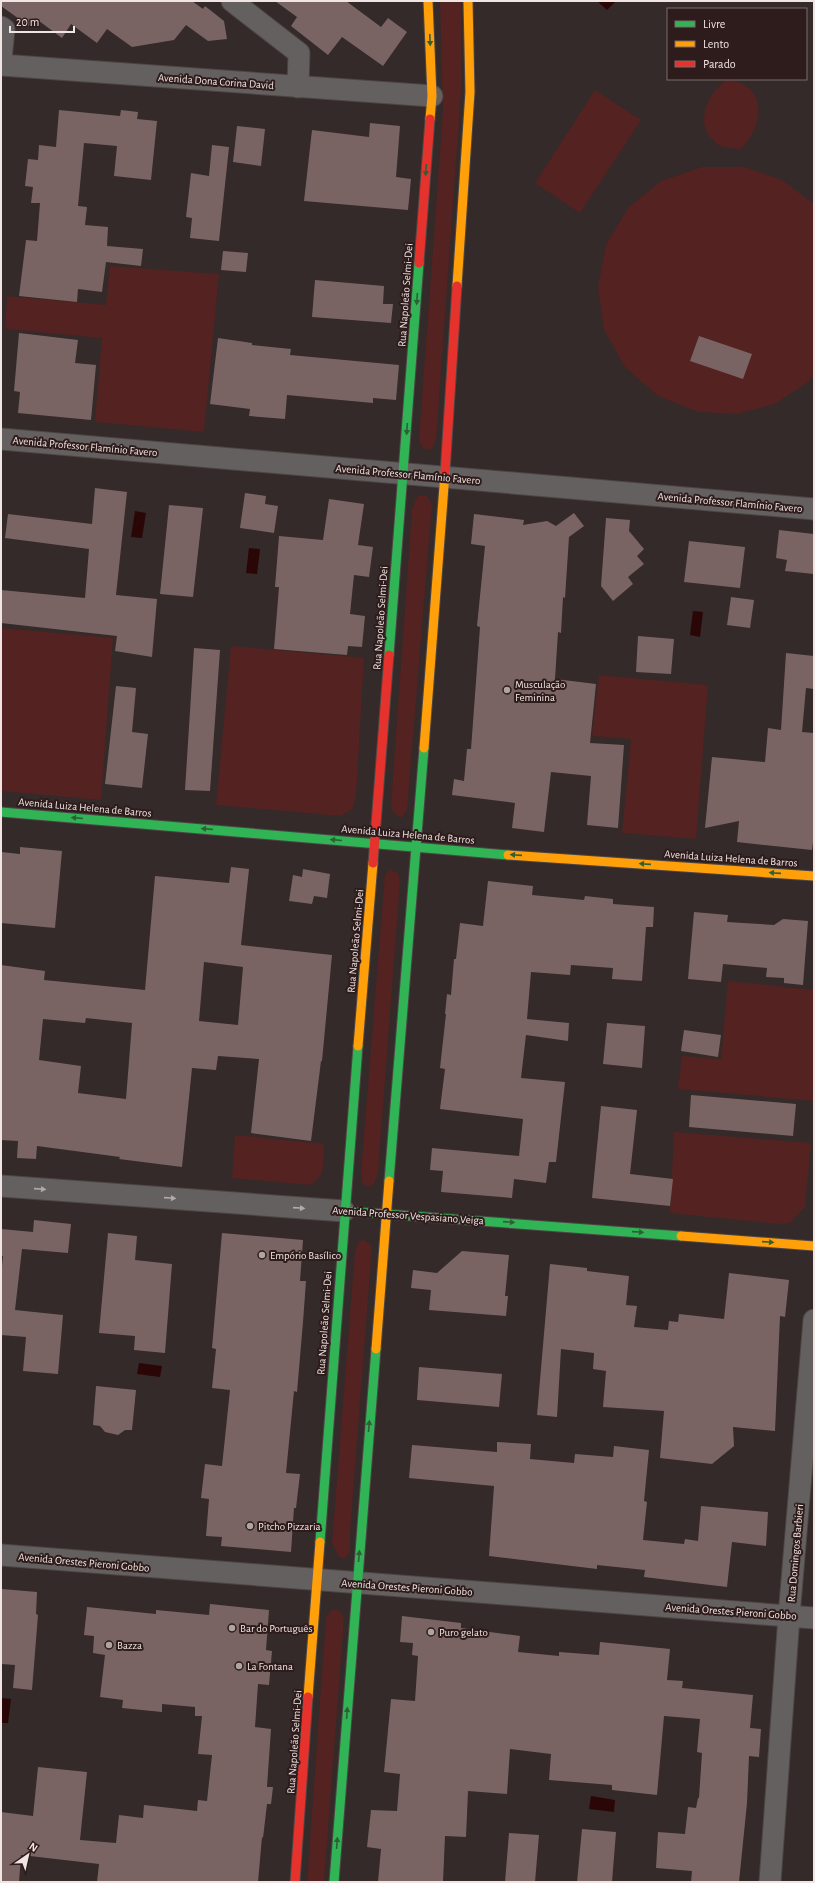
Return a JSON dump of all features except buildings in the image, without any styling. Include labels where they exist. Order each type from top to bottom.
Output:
[{"type":"main road","name":"Rua Napoleão Selmi-Dei","points":[[295,1882],[344,1211],[375,844],[432,96],[428,1]]},
{"type":"main road","points":[[334,1882],[387,1213],[414,848],[445,477],[470,92],[468,1]]},
{"type":"main road","name":"Avenida Luiza Helena de Barros","points":[[1,812],[414,848],[814,876]]},
{"type":"main road","name":"Avenida Professor Vespasiano Veiga","points":[[344,1211],[814,1246]]},
{"type":"street","points":[[232,1],[299,53],[298,87]]},
{"type":"street","points":[[1,27],[4,29],[1,60]]},
{"type":"street","name":"Avenida Dona Corina David","points":[[1,66],[432,96]]},
{"type":"street","name":"Avenida Professor Flamínio Favero","points":[[1,439],[814,509]]},
{"type":"street","name":"Avenida Professor Vespasiano Veiga","points":[[1,1186],[344,1211]]},
{"type":"street","name":"Rua Domingos Barbieri","points":[[770,1882],[789,1616],[814,1320]]},
{"type":"street","name":"Avenida Orestes Pieroni Gobbo","points":[[1,1555],[318,1581],[357,1582],[814,1618]]},
{"type":"shaded area","points":[[440,1],[461,1],[461,92],[436,440],[431,450],[423,448],[419,440],[443,111]]},
{"type":"shaded area","points":[[597,1],[616,1],[607,10]]},
{"type":"shaded area","points":[[726,80],[740,83],[749,89],[756,97],[758,117],[755,129],[741,149],[719,146],[705,128],[705,110],[708,102],[719,86]]},
{"type":"shaded area","points":[[595,90],[641,120],[580,213],[535,183]]},
{"type":"shaded area","points":[[702,167],[745,167],[782,180],[814,204],[814,375],[808,382],[775,404],[737,414],[698,412],[658,396],[625,367],[604,330],[598,287],[606,245],[628,208],[661,181]]},
{"type":"shaded area","points":[[110,266],[219,274],[204,432],[95,422],[102,338],[5,329],[7,296],[106,305]]},
{"type":"shaded area","points":[[418,495],[427,496],[432,504],[407,810],[401,818],[393,812],[391,805],[412,509]]},
{"type":"shaded area","points":[[135,511],[146,513],[142,538],[131,537]]},
{"type":"shaded area","points":[[249,548],[260,549],[257,574],[246,573]]},
{"type":"shaded area","points":[[693,611],[703,612],[700,637],[690,635]]},
{"type":"shaded area","points":[[1,628],[113,638],[101,800],[1,791]]},
{"type":"shaded area","points":[[231,646],[364,658],[356,796],[352,809],[341,816],[216,805]]},
{"type":"shaded area","points":[[599,675],[708,685],[696,839],[622,833],[631,739],[592,736]]},
{"type":"shaded area","points":[[391,870],[398,873],[400,881],[378,1173],[374,1184],[369,1187],[363,1184],[361,1173],[385,874]]},
{"type":"shaded area","points":[[728,981],[814,990],[814,1101],[678,1089],[682,1056],[721,1059]]},
{"type":"shaded area","points":[[674,1132],[811,1143],[805,1207],[790,1223],[780,1224],[670,1213]]},
{"type":"shaded area","points":[[235,1135],[324,1144],[324,1162],[322,1172],[310,1185],[232,1178]]},
{"type":"shaded area","points":[[364,1240],[372,1246],[350,1533],[350,1551],[345,1559],[338,1556],[332,1543],[355,1252],[358,1242]]},
{"type":"shaded area","points":[[139,1363],[162,1366],[160,1377],[137,1374]]},
{"type":"shaded area","points":[[332,1610],[339,1610],[344,1618],[324,1882],[307,1882],[326,1618]]},
{"type":"shaded area","points":[[1,1698],[11,1699],[8,1723],[1,1723]]},
{"type":"shaded area","points":[[591,1796],[615,1800],[614,1812],[589,1809]]},
{"type":"traffic: fast","points":[[389,655],[419,263]]},
{"type":"traffic: fast","points":[[389,1181],[424,748]]},
{"type":"traffic: fast","points":[[1,812],[508,855]]},
{"type":"traffic: fast","points":[[320,1542],[358,1046]]},
{"type":"traffic: fast","points":[[344,1211],[681,1236]]},
{"type":"traffic: fast","points":[[334,1882],[376,1349]]},
{"type":"traffic: slow","points":[[428,1],[432,96],[430,119]]},
{"type":"traffic: slow","points":[[457,286],[470,92],[468,1]]},
{"type":"traffic: slow","points":[[424,748],[445,473]]},
{"type":"traffic: slow","points":[[508,855],[814,876]]},
{"type":"traffic: slow","points":[[358,1046],[373,863]]},
{"type":"traffic: slow","points":[[376,1349],[389,1181]]},
{"type":"traffic: slow","points":[[681,1236],[814,1246]]},
{"type":"traffic: slow","points":[[308,1697],[320,1542]]},
{"type":"traffic: jam","points":[[419,263],[430,119]]},
{"type":"traffic: jam","points":[[445,473],[457,286]]},
{"type":"traffic: jam","points":[[373,863],[389,655]]},
{"type":"traffic: jam","points":[[295,1882],[308,1697]]},
{"type":"place","name":"Musculação Feminina","points":[[507,690]]},
{"type":"place","name":"Empório Basílico","points":[[262,1255]]},
{"type":"place","name":"Pitcho Pizzaria","points":[[250,1526]]},
{"type":"place","name":"Bar do Português","points":[[232,1628]]},
{"type":"place","name":"Puro gelato","points":[[431,1632]]},
{"type":"place","name":"Bazza","points":[[109,1645]]},
{"type":"place","name":"La Fontana","points":[[239,1666]]}]
